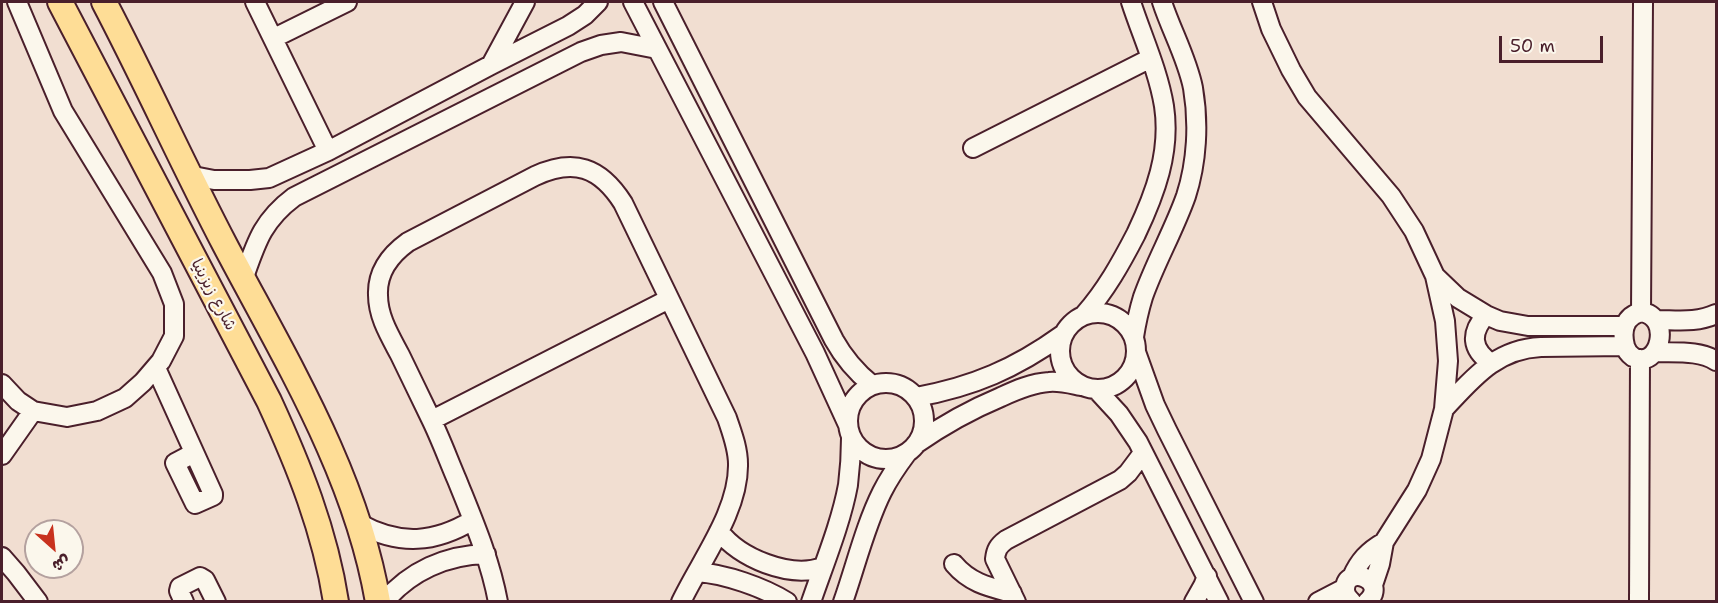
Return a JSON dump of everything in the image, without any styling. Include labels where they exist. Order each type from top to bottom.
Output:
[{"type":"main road","name":"شارع زيزينيا","points":[[60,2],[288,441],[319,526],[336,602]]},
{"type":"main road","name":"شارع زيزينيا","points":[[109,12],[188,175],[323,434],[360,524],[378,602]]},
{"type":"main road","points":[[80,42],[109,12]]},
{"type":"street","points":[[2,384],[18,401],[33,411],[67,417],[97,411],[125,398],[143,382],[161,361],[174,336],[174,304],[162,273],[63,111],[17,2]]},
{"type":"street","points":[[255,2],[328,151]]},
{"type":"street","points":[[274,38],[347,2]]},
{"type":"street","points":[[491,65],[525,2]]},
{"type":"street","points":[[188,175],[214,180],[269,178],[328,151],[568,26],[585,15],[598,2]]},
{"type":"street","points":[[633,2],[815,353],[849,431],[859,448],[870,456],[882,459],[895,458],[953,420],[1019,389],[1050,382],[1066,382],[1089,388],[1111,387],[1124,379],[1133,367],[1143,297],[1186,195],[1196,140],[1196,112],[1192,85],[1162,2]]},
{"type":"street","points":[[663,2],[834,340],[859,375],[872,385]]},
{"type":"street","points":[[1084,315],[1098,299],[1120,264],[1157,186],[1163,160],[1165,126],[1159,83],[1131,2]]},
{"type":"street","points":[[1262,2],[1271,29],[1298,84],[1317,111],[1399,207],[1414,231],[1435,276],[1445,321],[1448,361],[1444,409],[1431,459],[1409,505],[1384,542],[1380,564],[1370,593]]},
{"type":"street","points":[[1639,602],[1647,356],[1659,345],[1659,326],[1649,316],[1643,2]]},
{"type":"street","points":[[243,280],[260,233],[275,213],[294,197],[582,52],[601,45],[621,42],[657,49]]},
{"type":"street","points":[[973,148],[1151,58]]},
{"type":"street","points":[[498,602],[486,554],[473,520],[432,420],[385,325],[377,293],[379,278],[395,251],[408,242],[525,180],[551,168],[568,166],[585,169],[601,177],[614,188],[727,418],[735,440],[738,464],[736,487],[731,504],[681,602]]},
{"type":"street","points":[[1435,276],[1458,298],[1486,315],[1514,324],[1624,326]]},
{"type":"street","points":[[432,420],[669,299]]},
{"type":"street","points":[[916,397],[983,380],[1024,360],[1062,335],[1071,322],[1084,315],[1099,312],[1114,315],[1126,324],[1167,430],[1254,602]]},
{"type":"street","points":[[1445,321],[1465,314],[1486,315]]},
{"type":"street","points":[[1716,314],[1710,318],[1690,321],[1630,316],[1624,326],[1625,346],[1630,355],[1690,353],[1716,361]]},
{"type":"street","points":[[1486,315],[1478,324],[1475,335],[1476,346],[1481,356],[1491,363]]},
{"type":"street","points":[[1062,335],[1059,349],[1061,364],[1069,377],[1089,388],[1113,408],[1129,428],[1219,602]]},
{"type":"street","points":[[1448,361],[1458,367],[1469,369],[1491,363],[1514,350],[1527,347],[1625,346]]},
{"type":"street","points":[[1444,409],[1470,381],[1491,363]]},
{"type":"street","points":[[156,368],[194,453]]},
{"type":"street","points":[[811,602],[842,511],[847,487],[850,462],[848,413],[853,401],[872,385],[896,384],[907,389],[916,397],[922,408],[924,421],[922,433],[882,491],[843,602]]},
{"type":"street","points":[[2,455],[33,411]]},
{"type":"street","points":[[1014,597],[995,559],[999,545],[1120,480],[1143,453]]},
{"type":"street","points":[[1120,480],[1155,476]]},
{"type":"street","points":[[360,524],[385,536],[412,540],[452,532],[473,520]]},
{"type":"street","points":[[718,531],[742,553],[766,562],[801,572],[823,567]]},
{"type":"street","points":[[1350,589],[1364,556],[1384,542]]},
{"type":"street","points":[[384,602],[409,578],[433,564],[459,556],[486,554]]},
{"type":"street","points":[[2,557],[39,602]]},
{"type":"street","points":[[954,564],[961,573],[980,585],[1014,597]]},
{"type":"street","points":[[697,572],[737,581],[787,602]]},
{"type":"street","points":[[1318,602],[1350,589],[1358,575],[1370,580],[1370,593]]},
{"type":"street","points":[[1194,602],[1207,576]]},
{"type":"street","points":[[184,602],[179,591],[180,587],[200,578],[205,580],[216,602]]}]
